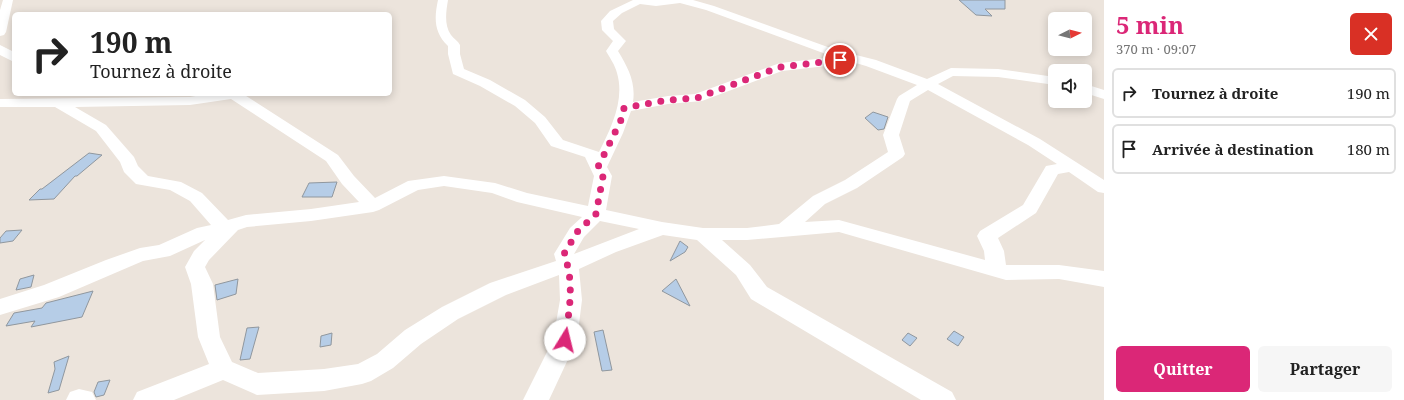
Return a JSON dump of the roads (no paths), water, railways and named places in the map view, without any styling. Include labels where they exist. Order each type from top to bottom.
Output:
[{"type":"street","points":[[443,0],[442,30],[445,38],[454,45],[454,54],[458,72],[485,83],[520,103],[540,120],[557,144],[592,154],[603,176],[596,214],[577,232],[564,254],[568,265],[571,300],[565,340],[536,400]]},
{"type":"street","points":[[598,167],[621,120],[627,93],[624,72],[612,51],[620,41],[608,30],[607,21],[614,12],[630,7],[640,0],[656,3],[680,0],[710,8],[832,53],[871,63],[928,84],[1034,142],[1104,188]]},
{"type":"street","points":[[0,32],[5,5]]},
{"type":"street","points":[[0,49],[12,57]]},
{"type":"street","points":[[624,108],[668,100],[697,98],[780,67],[856,59]]},
{"type":"street","points":[[784,230],[819,200],[852,184],[897,154],[891,134],[904,100],[928,84],[952,72],[967,71],[1035,77],[1048,80]]},
{"type":"street","points":[[1092,91],[1104,95]]},
{"type":"street","points":[[0,103],[52,98],[190,101],[221,96]]},
{"type":"street","points":[[236,96],[332,158],[348,180],[373,206]]},
{"type":"street","points":[[52,98],[101,128],[128,161],[130,168],[142,180],[175,186],[196,197],[228,226]]},
{"type":"street","points":[[996,270],[994,251],[987,236],[1030,209],[1052,170],[1072,166]]},
{"type":"street","points":[[0,307],[51,291],[112,265],[140,256],[163,251],[204,233],[228,226],[246,221],[311,215],[373,206],[414,185],[444,181],[495,188],[523,198],[662,228],[702,234],[747,234],[839,226],[1006,273],[1059,272],[1104,279]]},
{"type":"street","points":[[228,226],[201,256],[195,267],[202,284],[209,337],[223,369],[257,384],[324,380],[362,374],[385,361],[413,337],[450,314],[498,289],[540,273],[568,265],[610,247],[662,228]]},
{"type":"street","points":[[702,234],[743,270],[759,293],[943,400]]},
{"type":"street","points":[[146,400],[223,369]]}]
